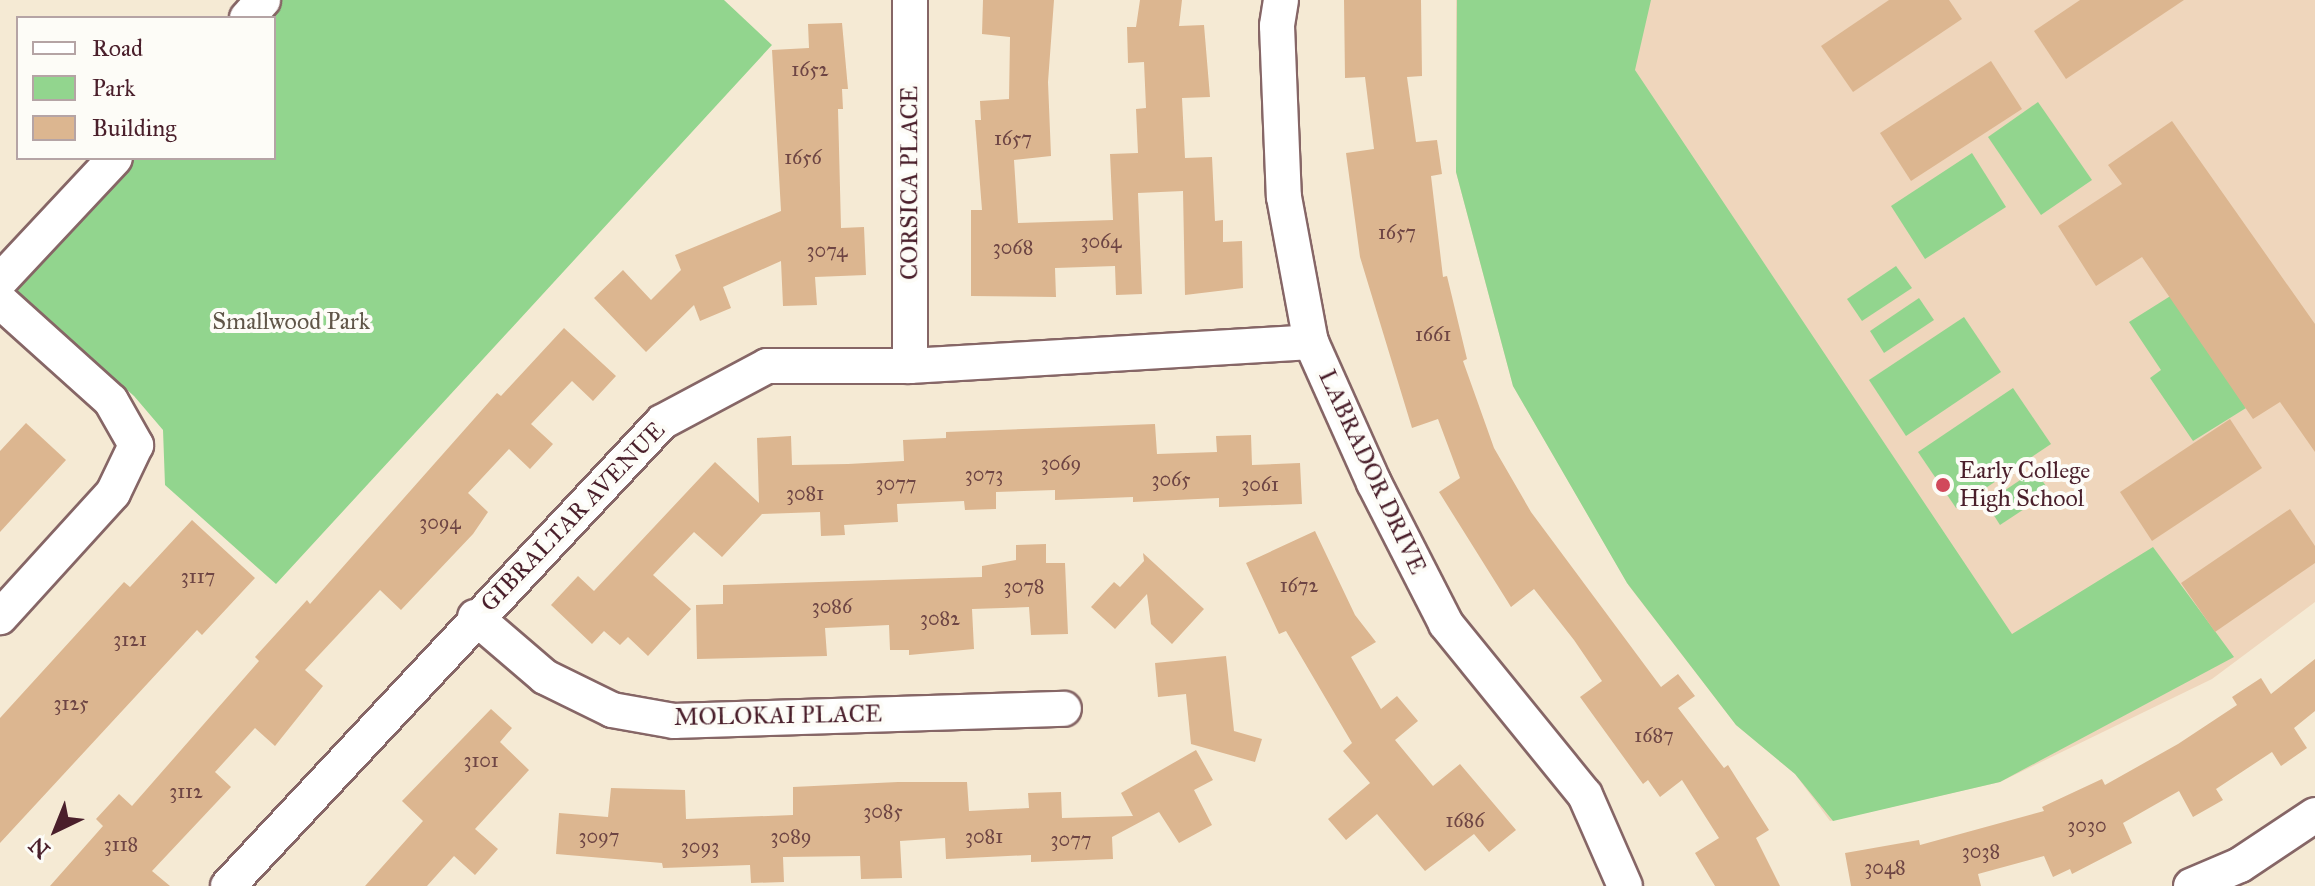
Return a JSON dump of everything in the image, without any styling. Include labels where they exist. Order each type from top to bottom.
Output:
[{"type":"street","points":[[249,16],[263,0]]},
{"type":"street","name":"CORSICA PLACE","points":[[910,0],[910,366]]},
{"type":"street","name":"LABRADOR DRIVE","points":[[1281,0],[1277,26],[1284,197],[1311,342],[1374,483],[1446,624],[1585,795],[1625,886]]},
{"type":"street","points":[[0,281],[113,160]]},
{"type":"street","points":[[0,301],[111,401],[136,445],[113,493],[0,617]]},
{"type":"street","name":"GIBRALTAR AVENUE","points":[[228,886],[475,617],[662,422],[767,366],[910,366],[1311,342]]},
{"type":"street","name":"MOLOKAI PLACE","points":[[475,617],[545,677],[612,710],[674,721],[1064,709]]},
{"type":"street","points":[[2191,886],[2240,865],[2315,815]]},
{"type":"shaded area","name":"Early College High School","points":[[1456,0],[2315,0],[2315,602],[2212,679],[2000,782],[1830,821],[1795,774],[1736,725],[1629,586],[1513,386],[1456,172]]},
{"type":"green space","name":"Smallwood Park","points":[[271,0],[724,0],[772,45],[276,584],[165,485],[163,430],[134,396],[11,288],[126,160],[276,160],[276,16],[256,16]]},
{"type":"green space","points":[[1457,0],[1651,0],[1635,70],[2012,634],[2153,547],[2234,657],[2000,782],[1833,821],[1795,774],[1736,725],[1627,583],[1513,386],[1456,172]]},
{"type":"green space","points":[[2038,102],[2092,180],[2041,215],[1988,137]]},
{"type":"green space","points":[[1972,153],[2006,207],[1925,259],[1891,206]]},
{"type":"green space","points":[[1896,266],[1912,288],[1862,321],[1847,299]]},
{"type":"green space","points":[[2172,295],[2246,408],[2193,441],[2150,378],[2161,370],[2129,322]]},
{"type":"green space","points":[[1919,298],[1934,320],[1884,353],[1870,331]]},
{"type":"green space","points":[[1964,317],[2001,372],[1906,436],[1869,380]]},
{"type":"green space","points":[[2013,388],[2051,444],[1956,508],[1918,452]]},
{"type":"green space","points":[[2035,470],[2050,492],[2000,525],[1986,503]]},
{"type":"building","points":[[983,0],[1054,0],[1048,82],[1051,156],[1014,160],[1018,223],[1113,220],[1110,154],[1138,153],[1136,109],[1146,108],[1144,62],[1128,63],[1127,27],[1136,27],[1140,0],[1182,0],[1179,26],[1204,25],[1210,97],[1182,98],[1185,158],[1212,157],[1215,221],[1223,220],[1223,242],[1242,241],[1243,288],[1185,295],[1183,191],[1138,193],[1142,294],[1116,295],[1115,266],[1055,268],[1056,297],[971,296],[971,210],[982,210],[975,120],[981,120],[980,101],[1009,99],[1010,37],[982,34]]},
{"type":"building","points":[[1344,0],[1421,0],[1422,76],[1407,77],[1416,142],[1437,140],[1442,174],[1431,176],[1443,277],[1447,276],[1467,359],[1463,361],[1494,448],[1531,512],[1661,687],[1678,674],[1695,696],[1678,708],[1724,768],[1728,765],[1769,830],[1756,838],[1780,886],[1715,886],[1695,853],[1719,838],[1682,780],[1660,797],[1648,780],[1643,784],[1580,697],[1602,681],[1574,640],[1534,589],[1511,607],[1439,492],[1460,478],[1438,419],[1412,428],[1360,257],[1346,153],[1374,149],[1365,77],[1345,78]]},
{"type":"building","points":[[1889,0],[1949,0],[1962,19],[1853,92],[1821,46]]},
{"type":"building","points":[[2080,0],[2184,0],[2066,79],[2034,31]]},
{"type":"building","points":[[842,23],[848,89],[842,89],[843,109],[838,109],[841,228],[864,227],[866,275],[815,277],[817,305],[783,306],[781,261],[723,287],[731,308],[700,321],[694,305],[646,352],[594,298],[623,270],[651,300],[681,270],[675,255],[781,211],[772,50],[809,48],[808,24]]},
{"type":"building","points":[[1991,61],[2022,109],[1911,181],[1880,133]]},
{"type":"building","points":[[2172,121],[2315,324],[2315,452],[2280,402],[2253,419],[2142,257],[2096,286],[2058,226],[2122,184],[2108,165]]},
{"type":"building","points":[[564,328],[616,376],[593,401],[572,381],[531,424],[553,444],[530,469],[509,449],[468,493],[488,512],[473,534],[401,610],[380,590],[305,670],[323,686],[275,746],[255,728],[215,772],[231,787],[152,871],[170,886],[50,886],[103,826],[96,819],[119,794],[132,806],[259,661],[255,657],[307,600],[310,604],[497,393],[501,396]]},
{"type":"building","points":[[2230,419],[2262,468],[2152,541],[2120,492]]},
{"type":"building","points":[[26,423],[66,460],[0,532],[0,451]]},
{"type":"building","points":[[1155,424],[1157,454],[1217,452],[1216,436],[1251,435],[1252,465],[1300,463],[1302,504],[1219,507],[1219,498],[1133,502],[1133,497],[1055,500],[1055,490],[996,492],[996,509],[965,510],[964,501],[897,504],[898,522],[844,525],[845,535],[821,536],[820,512],[762,514],[722,557],[694,532],[653,575],[691,609],[648,656],[628,637],[620,645],[604,631],[592,644],[551,605],[578,576],[594,591],[715,462],[759,503],[757,438],[791,436],[792,465],[848,464],[904,461],[903,440],[946,438],[946,432]]},
{"type":"building","points":[[2290,509],[2315,546],[2315,563],[2215,632],[2181,583]]},
{"type":"building","points":[[192,520],[255,578],[202,635],[197,630],[0,843],[0,718],[124,582],[130,587]]},
{"type":"building","points":[[1315,531],[1355,615],[1376,642],[1351,657],[1381,709],[1397,696],[1418,721],[1395,740],[1433,786],[1460,764],[1516,830],[1489,852],[1474,834],[1425,871],[1377,814],[1346,840],[1328,819],[1370,783],[1343,751],[1352,743],[1286,631],[1279,634],[1246,563]]},
{"type":"building","points":[[1046,544],[1046,563],[1065,563],[1068,634],[1031,635],[1029,607],[972,609],[974,649],[909,655],[909,650],[890,650],[889,625],[825,628],[827,656],[697,659],[696,605],[723,604],[723,585],[982,577],[982,566],[1016,560],[1016,545]]},
{"type":"building","points":[[1143,553],[1204,609],[1172,644],[1151,624],[1147,594],[1115,629],[1091,607],[1114,582],[1120,587],[1144,561]]},
{"type":"building","points":[[1226,656],[1234,731],[1262,739],[1255,762],[1191,744],[1186,694],[1158,697],[1155,663]]},
{"type":"building","points":[[2315,659],[2315,711],[2294,728],[2307,748],[2281,766],[2272,752],[2216,789],[2223,800],[2193,817],[2179,791],[2123,823],[2132,843],[2072,874],[2070,869],[2053,877],[2044,856],[1978,874],[1981,886],[1851,886],[1845,853],[1919,840],[1920,845],[2044,811],[2042,807],[2102,779],[2105,785],[2178,744],[2237,705],[2232,697],[2261,678],[2271,694]]},
{"type":"building","points":[[491,709],[512,728],[500,742],[529,770],[475,829],[498,849],[475,875],[454,856],[427,886],[365,886],[423,821],[402,801]]},
{"type":"building","points":[[1196,750],[1213,780],[1194,790],[1212,825],[1179,843],[1159,812],[1112,837],[1113,859],[1031,862],[1031,855],[946,859],[945,838],[900,841],[902,878],[861,879],[860,856],[783,857],[784,882],[751,883],[750,865],[663,868],[662,863],[556,854],[559,813],[608,817],[611,788],[685,790],[686,819],[793,815],[793,787],[898,782],[967,782],[969,811],[1029,808],[1028,793],[1061,792],[1062,818],[1133,816],[1121,793]]},
{"type":"place","name":"Early College High School","points":[[1943,485]]}]
